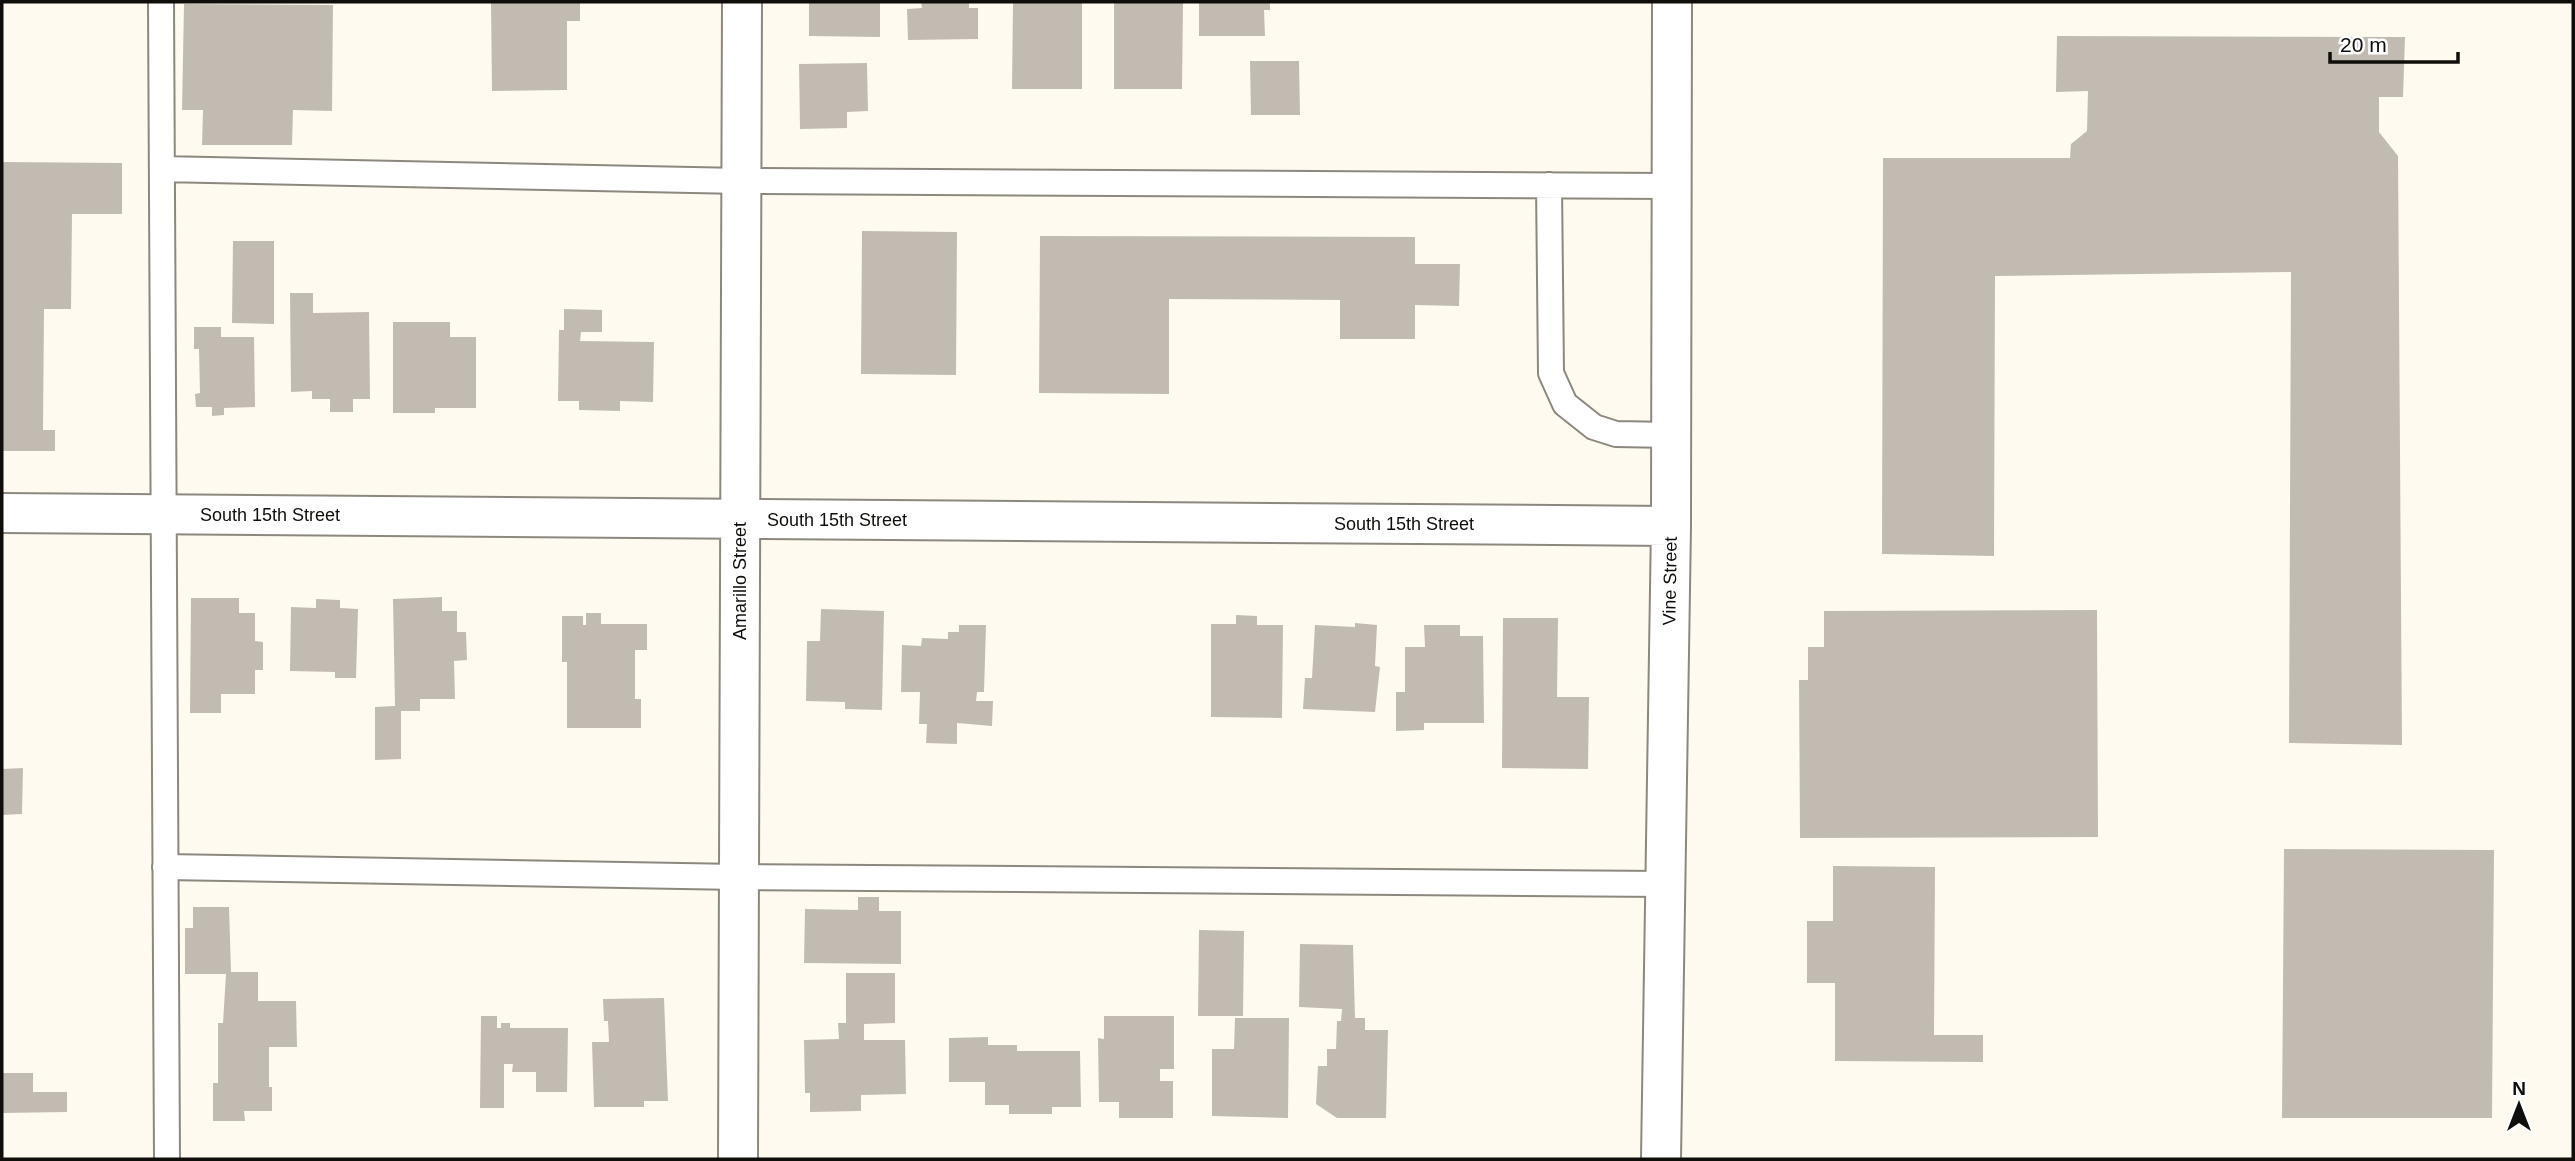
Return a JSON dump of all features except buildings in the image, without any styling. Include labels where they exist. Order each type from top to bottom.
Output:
[{"type":"street","name":"Amarillo Street","points":[[738,1159],[742,2]]},
{"type":"street","name":"Vine Street","points":[[1661,1159],[1671,526],[1672,2]]},
{"type":"street","name":"South 15th Street","points":[[2,513],[1671,526]]},
{"type":"lane","points":[[161,2],[167,1159]]},
{"type":"lane","points":[[162,169],[741,181],[1671,186]]},
{"type":"lane","points":[[1549,185],[1551,373],[1565,404],[1594,427],[1616,435],[1671,435]]},
{"type":"lane","points":[[165,867],[739,877],[1665,884]]}]
